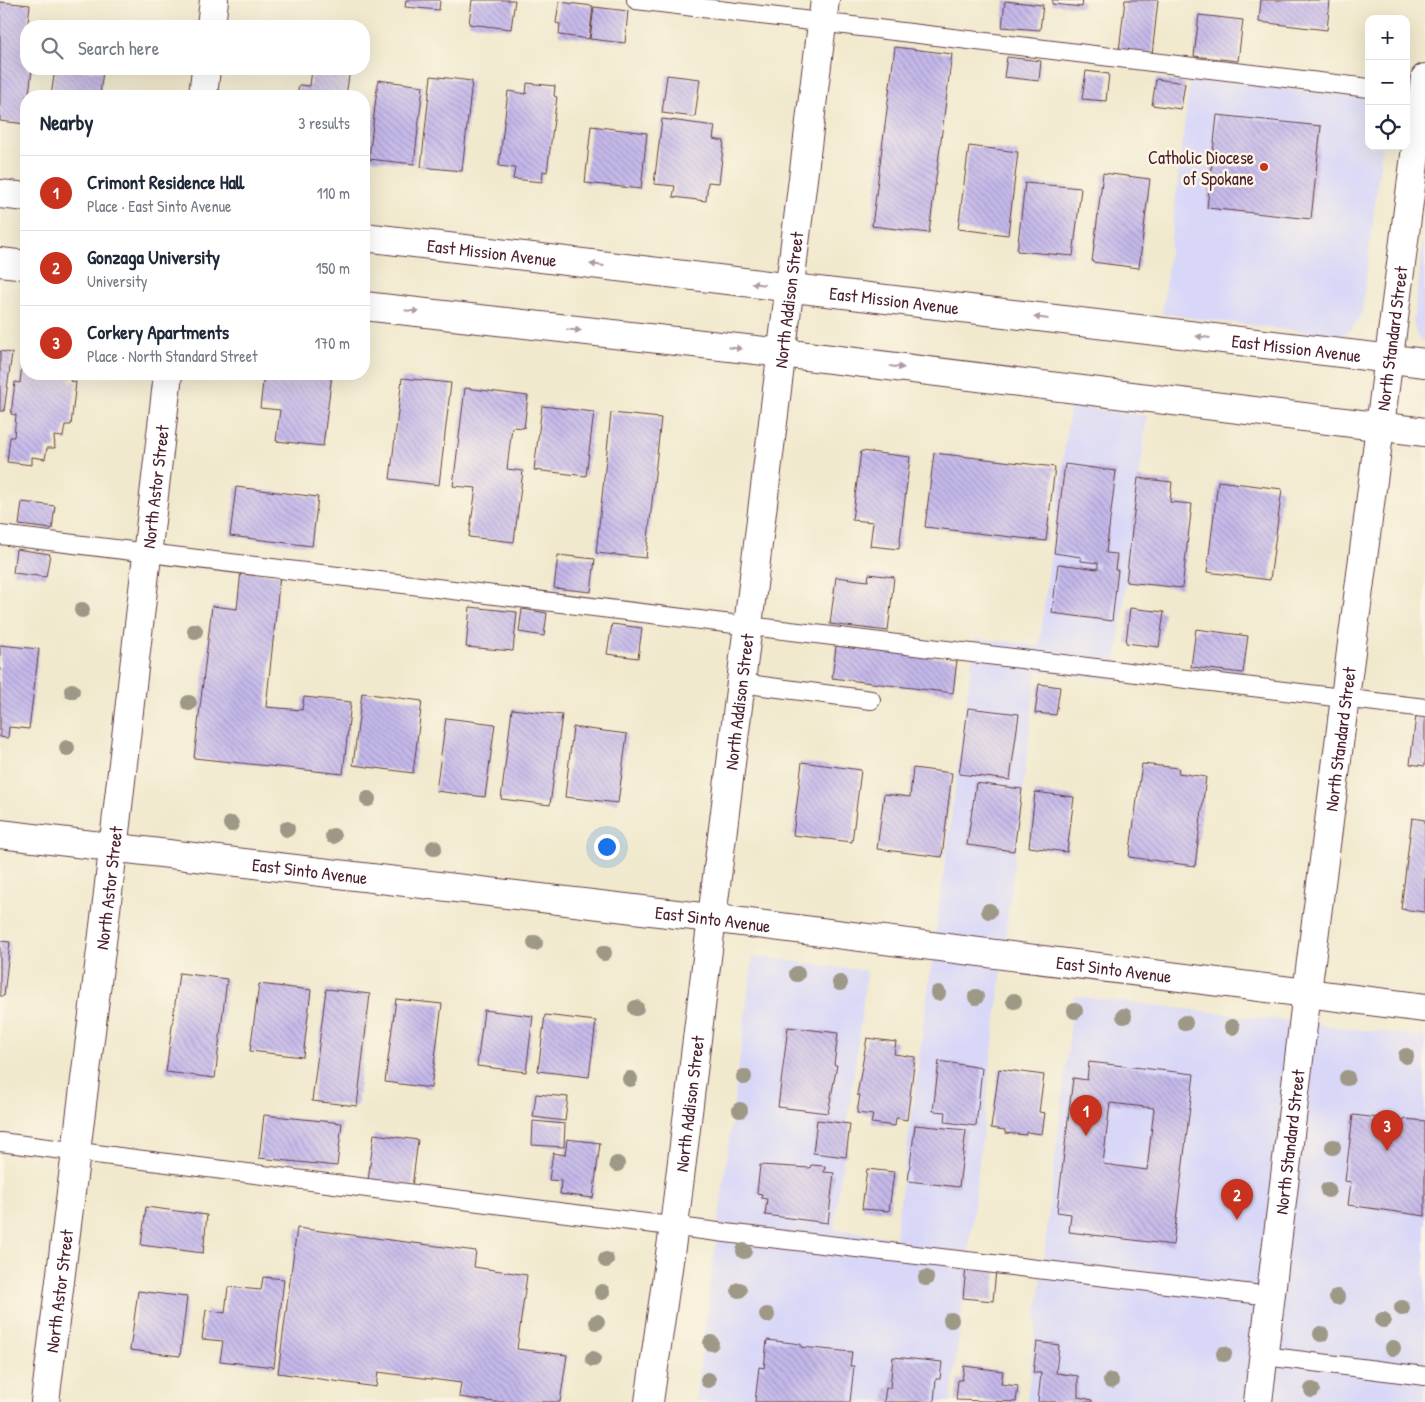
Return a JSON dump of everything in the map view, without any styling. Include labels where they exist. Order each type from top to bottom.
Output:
[{"type":"street","points":[[212,20],[214,0]]},
{"type":"street","name":"North Addison Street","points":[[649,1402],[674,1226],[710,918],[824,11]]},
{"type":"street","points":[[204,90],[205,75]]},
{"type":"street","name":"North Standard Street","points":[[1258,1402],[1344,698],[1390,359],[1418,88]]},
{"type":"street","points":[[0,194],[20,196]]},
{"type":"street","name":"East Mission Avenue","points":[[370,238],[1425,363]]},
{"type":"street","points":[[0,262],[20,264]]},
{"type":"street","points":[[370,307],[782,353],[1425,432]]},
{"type":"street","name":"North Astor Street","points":[[45,1402],[77,1152],[167,380]]},
{"type":"street","name":"East Sinto Avenue","points":[[0,834],[710,918],[1425,1008]]},
{"type":"lane","points":[[636,0],[824,11],[1365,87]]},
{"type":"lane","points":[[0,535],[1425,708]]},
{"type":"lane","points":[[740,683],[871,700]]},
{"type":"lane","points":[[0,1142],[674,1226],[1271,1296]]},
{"type":"lane","points":[[1264,1356],[1425,1376]]},
{"type":"shaded area","points":[[1190,78],[1365,99],[1365,150],[1382,150],[1362,312],[1352,330],[1338,336],[1162,314]]},
{"type":"shaded area","points":[[1425,228],[1425,343],[1419,339],[1413,323]]},
{"type":"shaded area","points":[[1070,406],[1147,416],[1114,680],[1037,670],[951,1402],[695,1402],[753,956],[867,971],[834,1229],[895,1238],[975,638],[1039,646]]},
{"type":"shaded area","points":[[1074,996],[1425,1037],[1425,1402],[1027,1402]]},
{"type":"building","points":[[406,0],[440,0],[439,10],[405,7]]},
{"type":"building","points":[[472,0],[515,0],[511,29],[469,24]]},
{"type":"building","points":[[1052,0],[1083,0],[1082,7],[1052,4]]},
{"type":"building","points":[[1125,0],[1158,0],[1152,55],[1119,51]]},
{"type":"building","points":[[1261,0],[1330,0],[1327,30],[1259,22]]},
{"type":"building","points":[[1005,1],[1043,5],[1040,30],[1002,27]]},
{"type":"building","points":[[0,2],[30,5],[28,20],[20,20],[20,75],[31,75],[29,90],[20,90],[20,123],[0,121]]},
{"type":"building","points":[[559,2],[593,6],[589,39],[559,35],[560,24],[556,23]]},
{"type":"building","points":[[594,7],[628,11],[625,43],[590,39]]},
{"type":"building","points":[[1199,15],[1243,20],[1238,61],[1194,56]]},
{"type":"building","points":[[895,47],[952,54],[929,233],[872,226]]},
{"type":"building","points":[[1007,57],[1041,61],[1039,81],[1004,77]]},
{"type":"building","points":[[1086,71],[1109,74],[1106,101],[1082,99]]},
{"type":"building","points":[[54,75],[102,75],[101,90],[52,90]]},
{"type":"building","points":[[311,75],[349,75],[347,90],[298,90],[299,85],[310,86]]},
{"type":"building","points":[[667,75],[700,79],[695,117],[662,113]]},
{"type":"building","points":[[431,76],[472,81],[462,171],[421,167]]},
{"type":"building","points":[[1156,79],[1185,83],[1181,109],[1152,105]]},
{"type":"building","points":[[378,80],[423,86],[414,164],[370,159]]},
{"type":"building","points":[[527,83],[555,86],[554,96],[557,97],[547,172],[543,171],[542,182],[513,179],[515,168],[499,166],[508,91],[526,94]]},
{"type":"building","name":"Catholic Diocese of Spokane","points":[[1217,115],[1321,126],[1311,219],[1207,208]]},
{"type":"building","points":[[662,119],[715,126],[713,139],[724,141],[719,183],[708,182],[706,201],[673,197],[675,186],[654,184]]},
{"type":"building","points":[[591,126],[647,133],[641,189],[585,183]]},
{"type":"building","points":[[969,146],[1018,152],[1008,235],[958,229]]},
{"type":"building","points":[[1103,173],[1150,179],[1139,268],[1092,262]]},
{"type":"building","points":[[1025,183],[1081,188],[1073,256],[1017,251]]},
{"type":"building","points":[[0,351],[12,353],[4,411],[0,411]]},
{"type":"building","points":[[402,378],[451,383],[439,485],[390,479]]},
{"type":"building","points":[[20,380],[70,380],[76,382],[71,425],[65,425],[63,437],[54,436],[55,448],[47,448],[45,459],[32,457],[32,465],[7,462],[10,437],[14,437],[16,415],[11,414],[15,382],[20,383]]},
{"type":"building","points":[[263,380],[331,380],[323,446],[276,441],[280,410],[260,408]]},
{"type":"building","points":[[465,388],[528,396],[524,428],[512,427],[507,469],[523,471],[514,542],[469,537],[476,488],[453,486]]},
{"type":"building","points":[[542,406],[594,412],[586,476],[534,470]]},
{"type":"building","points":[[611,413],[661,418],[646,558],[596,553]]},
{"type":"building","points":[[861,451],[910,457],[899,549],[870,546],[873,522],[852,520]]},
{"type":"building","points":[[934,453],[1055,467],[1046,541],[925,527]]},
{"type":"building","points":[[1065,464],[1116,471],[1106,553],[1117,554],[1115,570],[1118,570],[1112,621],[1052,613],[1058,564],[1098,569],[1098,563],[1081,561],[1081,557],[1054,553]]},
{"type":"building","points":[[1138,478],[1172,482],[1170,502],[1192,504],[1182,588],[1126,582]]},
{"type":"building","points":[[1218,481],[1282,489],[1270,580],[1207,572]]},
{"type":"building","points":[[236,487],[318,497],[312,546],[230,536]]},
{"type":"building","points":[[22,502],[55,506],[52,529],[19,525]]},
{"type":"building","points":[[16,549],[50,554],[46,577],[13,573]]},
{"type":"building","points":[[558,555],[595,559],[591,592],[554,588]]},
{"type":"building","points":[[241,571],[280,575],[266,707],[302,710],[304,697],[351,702],[343,774],[194,758],[212,606],[237,609]]},
{"type":"building","points":[[869,574],[894,577],[888,631],[830,624],[836,577],[868,581]]},
{"type":"building","points":[[470,607],[517,612],[513,651],[466,647]]},
{"type":"building","points":[[1130,608],[1164,612],[1159,647],[1126,643]]},
{"type":"building","points":[[522,609],[547,613],[544,636],[519,632]]},
{"type":"building","points":[[612,624],[642,628],[638,658],[607,654]]},
{"type":"building","points":[[1196,629],[1248,636],[1243,673],[1191,667]]},
{"type":"building","points":[[0,645],[39,649],[29,729],[9,727],[8,738],[0,737]]},
{"type":"building","points":[[836,646],[957,660],[953,693],[832,678]]},
{"type":"building","points":[[1039,684],[1060,687],[1056,715],[1035,713]]},
{"type":"building","points":[[362,693],[422,701],[413,773],[353,765]]},
{"type":"building","points":[[968,708],[1019,714],[1010,780],[959,774]]},
{"type":"building","points":[[512,709],[562,715],[550,805],[501,799]]},
{"type":"building","points":[[1416,716],[1425,717],[1425,766],[1410,764]]},
{"type":"building","points":[[446,718],[495,724],[485,797],[436,791]]},
{"type":"building","points":[[573,727],[627,734],[618,803],[565,797]]},
{"type":"building","points":[[802,762],[861,770],[852,842],[793,835]]},
{"type":"building","points":[[1142,764],[1179,768],[1178,773],[1206,777],[1195,866],[1129,857]]},
{"type":"building","points":[[913,768],[952,773],[942,857],[877,849],[884,794],[910,797]]},
{"type":"building","points":[[976,783],[1022,789],[1014,851],[967,845]]},
{"type":"building","points":[[1035,792],[1074,797],[1067,852],[1029,847]]},
{"type":"building","points":[[1412,818],[1425,820],[1425,912],[1401,909]]},
{"type":"building","points":[[0,941],[10,942],[4,996],[0,996]]},
{"type":"building","points":[[179,973],[227,979],[215,1078],[166,1072]]},
{"type":"building","points":[[259,984],[311,990],[303,1057],[250,1051]]},
{"type":"building","points":[[326,989],[370,994],[357,1106],[312,1101]]},
{"type":"building","points":[[396,999],[442,1004],[431,1088],[385,1082]]},
{"type":"building","points":[[484,1010],[533,1016],[526,1072],[477,1066]]},
{"type":"building","points":[[545,1015],[596,1021],[589,1077],[538,1071]]},
{"type":"building","points":[[788,1027],[838,1033],[834,1065],[837,1065],[828,1113],[778,1107]]},
{"type":"building","points":[[867,1038],[896,1042],[894,1054],[915,1057],[907,1120],[896,1118],[895,1126],[871,1123],[873,1115],[857,1113],[860,1095],[857,1095]]},
{"type":"building","points":[[939,1061],[982,1068],[976,1126],[945,1122],[946,1112],[933,1111]]},
{"type":"building","points":[[1089,1062],[1194,1074],[1173,1245],[1069,1232],[1071,1214],[1057,1212],[1073,1078],[1087,1080]],"holes":[[[1110,1103],[1154,1108],[1147,1170],[1103,1164]]]},
{"type":"building","points":[[999,1069],[1044,1075],[1039,1112],[1045,1113],[1042,1134],[1026,1132],[1026,1135],[1005,1133],[1005,1130],[991,1128]]},
{"type":"building","points":[[536,1094],[568,1097],[565,1121],[533,1117]]},
{"type":"building","points":[[264,1115],[342,1123],[337,1166],[259,1158]]},
{"type":"building","points":[[1353,1115],[1404,1121],[1405,1119],[1425,1121],[1425,1216],[1348,1205],[1351,1182],[1345,1181]]},
{"type":"building","points":[[817,1120],[850,1124],[846,1157],[813,1153]]},
{"type":"building","points":[[533,1121],[565,1124],[564,1147],[532,1145]]},
{"type":"building","points":[[915,1125],[966,1130],[959,1187],[908,1181]]},
{"type":"building","points":[[374,1134],[418,1140],[412,1187],[368,1181]]},
{"type":"building","points":[[567,1139],[600,1143],[593,1198],[560,1194],[561,1181],[549,1180],[553,1153],[565,1155]]},
{"type":"building","points":[[760,1165],[810,1168],[811,1165],[825,1166],[824,1172],[834,1173],[828,1223],[765,1215],[767,1199],[761,1198],[762,1194],[757,1193]]},
{"type":"building","points":[[867,1169],[894,1172],[889,1211],[862,1209]]},
{"type":"building","points":[[146,1207],[207,1215],[203,1253],[141,1245]]},
{"type":"building","points":[[297,1228],[476,1251],[474,1267],[527,1275],[517,1349],[567,1355],[560,1402],[495,1402],[459,1397],[461,1383],[378,1372],[376,1387],[278,1373]]},
{"type":"building","points":[[966,1267],[996,1270],[993,1301],[963,1298]]},
{"type":"building","points":[[263,1277],[284,1279],[274,1367],[220,1361],[223,1341],[202,1339],[206,1310],[225,1313],[228,1287],[261,1290]]},
{"type":"building","points":[[138,1291],[187,1297],[180,1356],[130,1350]]},
{"type":"building","points":[[767,1340],[801,1344],[801,1347],[852,1352],[850,1366],[854,1366],[850,1402],[755,1402],[759,1367],[764,1368]]},
{"type":"building","points":[[1037,1342],[1059,1345],[1056,1373],[1078,1376],[1078,1397],[1092,1400],[1092,1402],[1038,1402],[1041,1373],[1033,1373]]},
{"type":"building","points":[[893,1357],[942,1362],[940,1379],[936,1379],[934,1402],[884,1402],[886,1388],[890,1388]]},
{"type":"building","points":[[964,1366],[1003,1371],[1001,1384],[1018,1386],[1016,1402],[956,1400],[958,1380],[962,1380]]},
{"type":"place","name":"Catholic Diocese of Spokane","points":[[1264,167]]},
{"type":"place","name":"Crimont Residence Hall","points":[[1086,1136]]},
{"type":"place","name":"Corkery Apartments","points":[[1387,1151]]},
{"type":"place","name":"Gonzaga University","points":[[1237,1220]]}]
